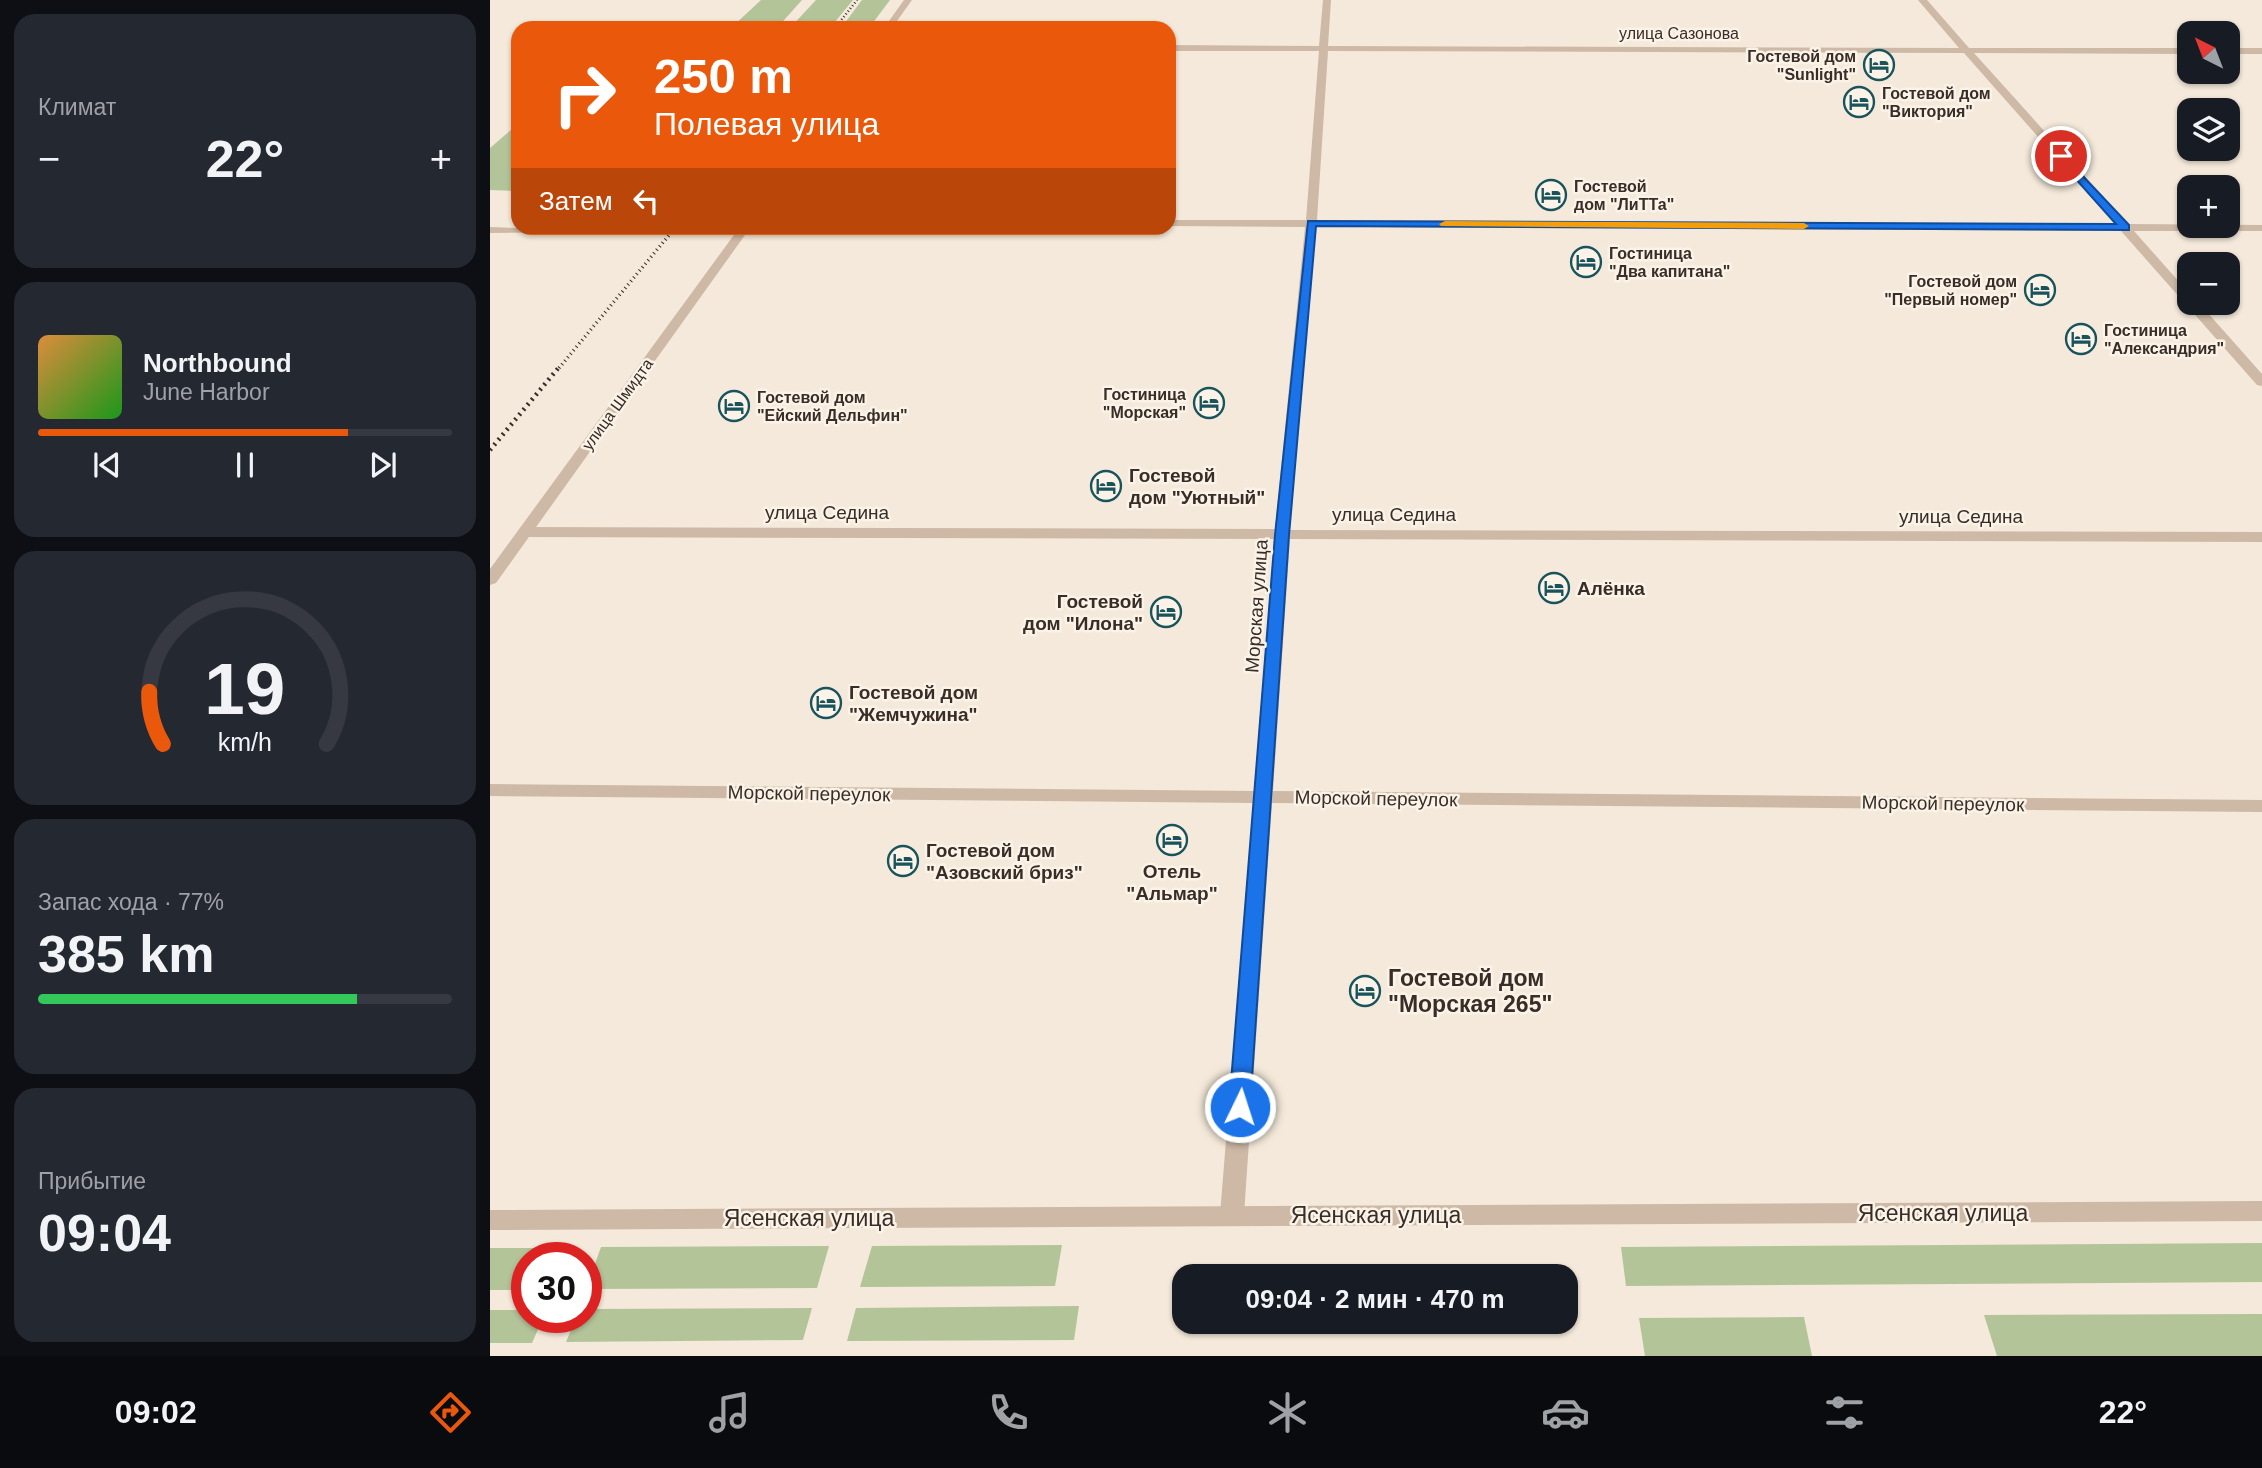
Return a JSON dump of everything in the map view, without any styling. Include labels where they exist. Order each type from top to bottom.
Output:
[{"type":"street","points":[[893,21],[908,0]]},
{"type":"street","name":"Морская улица","points":[[1233,1215],[1282,535],[1311,223],[1327,0]]},
{"type":"street","points":[[1922,0],[2177,286]]},
{"type":"street","name":"улица Сазонова","points":[[1176,47],[2177,51]]},
{"type":"street","points":[[2240,51],[2262,51]]},
{"type":"street","points":[[1176,223],[2262,228]]},
{"type":"street","points":[[490,230],[511,230]]},
{"type":"street","name":"улица Шмидта","points":[[490,580],[739,235]]},
{"type":"street","points":[[2202,315],[2262,382]]},
{"type":"street","name":"улица Седина","points":[[525,532],[2262,537]]},
{"type":"street","name":"Морской переулок","points":[[490,790],[2262,806]]},
{"type":"street","name":"Ясенская улица","points":[[490,1220],[2262,1211]]},
{"type":"green space","points":[[761,0],[802,0],[783,21],[738,21]]},
{"type":"green space","points":[[816,0],[853,0],[836,21],[796,21]]},
{"type":"green space","points":[[862,0],[890,0],[874,21],[846,21]]},
{"type":"green space","points":[[511,130],[511,191],[490,190],[490,148]]},
{"type":"green space","points":[[2262,1243],[2262,1282],[1626,1286],[1621,1247]]},
{"type":"green space","points":[[1062,1245],[1055,1286],[860,1287],[872,1246]]},
{"type":"green space","points":[[829,1246],[817,1288],[602,1289],[602,1247]]},
{"type":"green space","points":[[490,1248],[511,1248],[511,1290],[490,1290]]},
{"type":"green space","points":[[1079,1306],[1074,1340],[847,1341],[856,1308]]},
{"type":"green space","points":[[812,1308],[803,1340],[566,1342],[570,1333],[602,1333],[602,1309]]},
{"type":"green space","points":[[490,1310],[511,1310],[511,1333],[536,1333],[532,1343],[490,1343]]},
{"type":"green space","points":[[2262,1314],[2262,1356],[1997,1356],[1984,1315]]},
{"type":"green space","points":[[1804,1317],[1812,1356],[1645,1356],[1639,1318]]},
{"type":"railway","points":[[840,21],[857,0]]},
{"type":"railway","points":[[559,368],[669,235]]},
{"type":"railway","points":[[490,450],[560,366]]},
{"type":"slow traffic","points":[[1445,224],[1804,226]]},
{"type":"place","name":"Гостевой дом \"Sunlight\"","points":[[1879,65]]},
{"type":"place","name":"Гостевой дом \"Виктория\"","points":[[1859,102]]},
{"type":"place","name":"Гостевой дом \"ЛиТТа\"","points":[[1551,195]]},
{"type":"place","name":"Гостиница \"Два капитана\"","points":[[1586,262]]},
{"type":"place","name":"Гостевой дом \"Первый номер\"","points":[[2040,290]]},
{"type":"place","name":"Гостиница \"Александрия\"","points":[[2081,339]]},
{"type":"place","name":"Гостиница \"Морская\"","points":[[1209,403]]},
{"type":"place","name":"Гостевой дом \"Ейский Дельфин\"","points":[[734,406]]},
{"type":"place","name":"Гостевой дом \"Уютный\"","points":[[1106,486]]},
{"type":"place","name":"Алёнка","points":[[1554,588]]},
{"type":"place","name":"Гостевой дом \"Илона\"","points":[[1166,612]]},
{"type":"place","name":"Гостевой дом \"Жемчужина\"","points":[[826,703]]},
{"type":"place","name":"Отель \"Альмар\"","points":[[1172,840]]},
{"type":"place","name":"Гостевой дом \"Азовский бриз\"","points":[[903,861]]},
{"type":"place","name":"Гостевой дом \"Морская 265\"","points":[[1365,991]]},
{"type":"route","points":[[1240,1107],[1282,535],[1311,223],[2125,227],[2061,156]]}]
